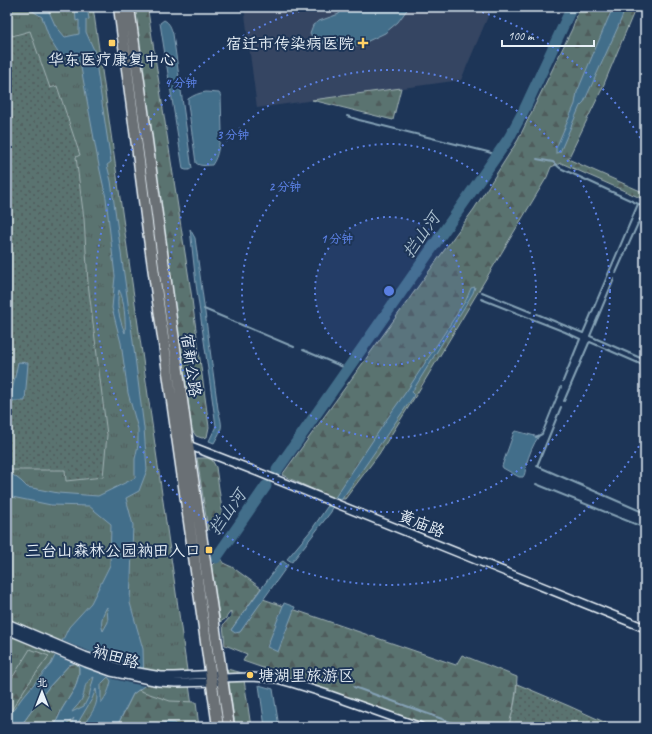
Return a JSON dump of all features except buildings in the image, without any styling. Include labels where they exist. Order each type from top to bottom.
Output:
[{"type":"highway","name":"宿新公路","points":[[119,7],[148,231],[218,727]]},
{"type":"highway","name":"宿新公路","points":[[129,7],[188,445],[229,727]]},
{"type":"street","name":"黄庙路","points":[[188,445],[250,468],[645,628]]},
{"type":"street","name":"衲田路","points":[[7,623],[55,646]]},
{"type":"street","name":"衲田路","points":[[7,630],[127,670],[160,679],[252,677],[277,679],[330,695],[421,727]]},
{"type":"shaded area","points":[[26,7],[47,7],[55,25],[65,37],[79,34],[79,20],[76,21],[75,7],[87,7],[89,19],[86,20],[86,32],[94,50],[111,162],[107,165],[111,181],[129,310],[144,428],[147,470],[139,491],[126,498],[133,525],[130,603],[143,649],[144,686],[133,694],[116,727],[83,727],[94,710],[97,701],[96,689],[77,727],[70,727],[74,718],[64,727],[54,727],[62,709],[75,688],[79,675],[79,667],[76,663],[69,665],[48,688],[20,727],[7,727],[7,719],[22,698],[51,664],[69,627],[91,603],[110,565],[111,524],[89,506],[51,505],[12,497],[7,493],[7,467],[9,468],[9,472],[27,487],[58,493],[98,496],[135,478],[135,459],[138,445],[138,429],[128,393],[121,343],[112,308],[115,276],[106,198],[80,62],[72,56],[59,54],[50,40],[42,17]],"holes":[[[91,79],[97,87],[98,104],[93,112],[88,91]],[[119,290],[121,293],[124,310],[125,333],[121,322],[118,301]],[[107,607],[108,622],[103,631],[103,616]],[[94,677],[89,696],[84,706],[72,712],[84,695],[87,683]],[[108,677],[111,681],[109,690],[101,703],[101,684]]]},
{"type":"shaded area","name":"宿迁市传染病医院","points":[[244,7],[492,7],[461,80],[257,108]]},
{"type":"shaded area","points":[[342,7],[409,7],[398,22],[385,33],[364,43],[349,48],[328,45],[314,40],[310,33],[313,25],[319,21],[339,14]]},
{"type":"shaded area","points":[[613,7],[626,7],[584,102],[580,106],[560,152],[556,153],[556,148],[575,104],[577,92]]},
{"type":"shaded area","points":[[164,20],[169,24],[173,34],[192,168],[189,170],[183,169],[160,23]]},
{"type":"shaded area","points":[[206,92],[219,93],[221,96],[222,132],[220,133],[216,157],[212,165],[204,166],[196,163],[188,99],[197,94]]},
{"type":"shaded area","points":[[190,229],[195,238],[221,424],[221,430],[214,443],[209,441],[216,426],[196,284]]},
{"type":"shaded area","points":[[475,287],[473,293],[412,392],[414,394],[413,397],[342,499],[334,499],[466,300],[471,288]]},
{"type":"shaded area","points":[[18,362],[28,363],[25,401],[10,401]]},
{"type":"shaded area","points":[[516,431],[539,436],[530,454],[523,477],[519,477],[502,466],[514,432]]},
{"type":"shaded area","points":[[330,505],[333,507],[331,512],[292,562],[287,559],[312,529],[327,507]]},
{"type":"shaded area","points":[[283,561],[288,565],[240,632],[235,633],[231,630]]},
{"type":"shaded area","points":[[284,603],[295,607],[278,652],[267,647]]},
{"type":"shaded area","points":[[259,685],[273,689],[279,727],[265,727]]},
{"type":"shaded area","points":[[164,722],[175,723],[176,727],[158,727]]},
{"type":"green space","points":[[7,7],[93,7],[195,727],[7,727]]},
{"type":"green space","points":[[580,7],[636,7],[602,89],[568,159],[645,193],[645,200],[561,163],[551,167],[547,177],[418,392],[379,454],[345,499],[334,499],[282,475],[474,209],[518,140],[572,29]]},
{"type":"green space","points":[[143,9],[148,11],[191,292],[209,427],[207,437],[202,438],[196,436],[192,430],[134,21],[134,13]]},
{"type":"green space","points":[[7,27],[12,36],[30,31],[50,88],[57,86],[80,155],[76,157],[84,219],[88,283],[107,435],[103,477],[66,481],[65,470],[9,470],[7,468]]},
{"type":"green space","points":[[401,88],[393,120],[312,100]]},
{"type":"green space","points":[[197,458],[207,458],[212,460],[216,467],[222,514],[218,522],[208,530]]},
{"type":"green space","points":[[222,560],[225,564],[232,567],[261,588],[231,630],[240,632],[263,599],[456,665],[462,655],[517,677],[512,714],[508,727],[431,727],[243,661],[247,654],[225,645],[223,625],[231,616],[231,611],[225,619],[220,622],[211,566],[215,562]]},
{"type":"green space","points":[[30,649],[49,656],[26,687],[7,717],[7,684]]},
{"type":"green space","points":[[76,663],[79,667],[79,675],[75,688],[62,709],[54,727],[20,727],[48,688],[69,665]]},
{"type":"green space","points":[[227,669],[243,673],[251,727],[235,727]]},
{"type":"green space","points":[[517,684],[615,727],[508,727],[514,706]]},
{"type":"green space","points":[[138,690],[170,701],[196,702],[199,727],[116,727],[133,694]]},
{"type":"pier","points":[[60,640],[118,662],[145,669],[146,686],[114,679],[53,655]]},
{"type":"waterway","name":"拦山河","points":[[277,470],[509,138],[524,110],[572,7]]},
{"type":"waterway","points":[[89,64],[98,122]]},
{"type":"waterway","points":[[347,116],[497,155]]},
{"type":"waterway","points":[[537,159],[553,162],[560,168],[645,207]]},
{"type":"waterway","points":[[537,314],[583,333],[638,204]]},
{"type":"waterway","points":[[616,273],[640,219],[645,221]]},
{"type":"waterway","points":[[590,336],[614,279]]},
{"type":"waterway","points":[[482,292],[531,312]]},
{"type":"waterway","points":[[481,299],[580,339],[563,381]]},
{"type":"waterway","points":[[204,309],[294,347]]},
{"type":"waterway","points":[[590,336],[645,360]]},
{"type":"waterway","points":[[564,401],[590,342],[645,366]]},
{"type":"waterway","points":[[303,350],[348,369]]},
{"type":"waterway","points":[[536,437],[542,434],[561,387]]},
{"type":"waterway","points":[[561,407],[537,466],[645,513]]},
{"type":"waterway","points":[[536,484],[645,528]]},
{"type":"waterway","name":"拦山河","points":[[216,558],[266,486]]},
{"type":"waterway","points":[[354,687],[464,727]]},
{"type":"place","name":"华东医疗康复中心","points":[[112,43]]},
{"type":"place","name":"宿迁市传染病医院","points":[[363,43]]},
{"type":"place","name":"三台山森林公园衲田入口","points":[[209,550]]},
{"type":"place","name":"塘湖里旅游区","points":[[250,675]]}]
